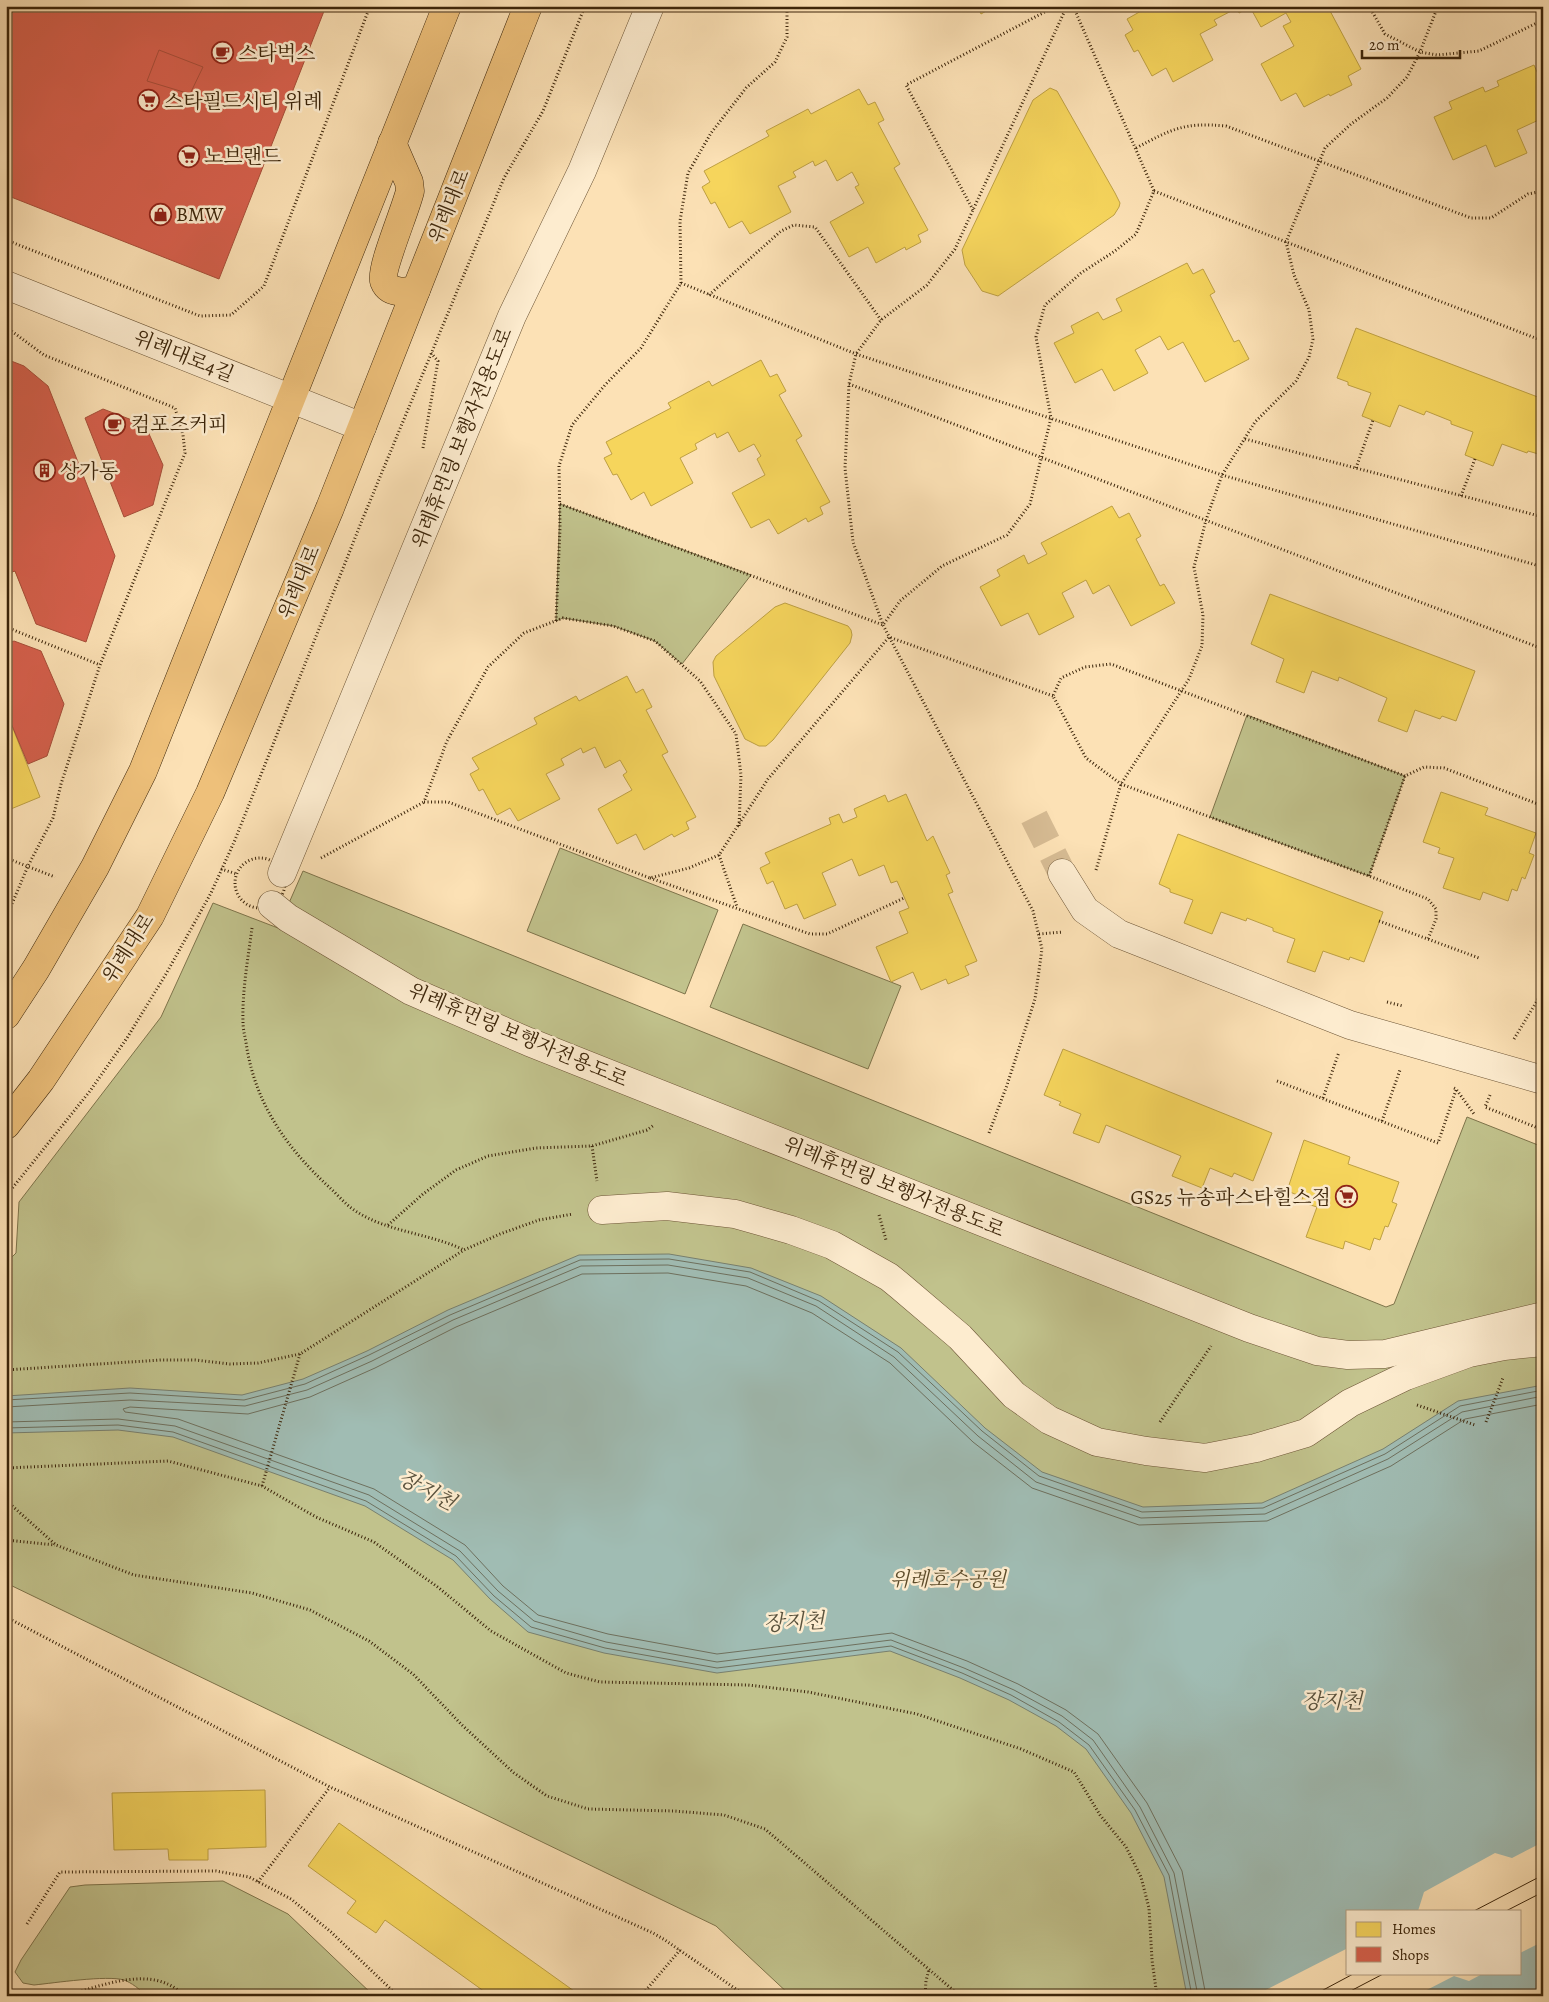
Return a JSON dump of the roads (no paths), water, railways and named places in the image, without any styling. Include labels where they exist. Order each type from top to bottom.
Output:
[{"type":"main road","points":[[6,1015],[83,888],[143,771],[447,6]]},
{"type":"main road","name":"위례대로","points":[[6,1124],[42,1080],[150,916],[210,793],[362,427],[528,6]]},
{"type":"main road","points":[[392,144],[409,182],[410,191],[387,263],[384,280],[386,285],[396,291],[416,290]]},
{"type":"street","name":"위례휴먼링 보행자전용도로","points":[[282,873],[512,316],[582,171],[650,6]]},
{"type":"street","name":"위례대로4길","points":[[6,285],[362,427]]},
{"type":"street","points":[[1062,873],[1085,910],[1118,934],[1350,1025],[1543,1080]]},
{"type":"street","name":"위례휴먼링 보행자전용도로","points":[[272,905],[288,918],[411,991],[529,1042],[1229,1320],[1317,1351],[1348,1355],[1385,1354],[1543,1316]]},
{"type":"street","points":[[602,1210],[667,1206],[735,1214],[790,1230],[832,1245],[889,1277],[960,1337],[1014,1395],[1049,1420],[1097,1442],[1140,1450],[1205,1458],[1256,1448],[1306,1433],[1350,1403],[1406,1376],[1469,1353],[1530,1343]]},
{"type":"water","name":"장지천","points":[[669,1254],[751,1268],[821,1296],[901,1348],[985,1428],[1042,1472],[1143,1507],[1262,1503],[1383,1449],[1458,1401],[1543,1385],[1543,1996],[1187,1996],[1164,1877],[1131,1813],[1086,1749],[1056,1726],[1009,1700],[960,1678],[890,1651],[717,1673],[604,1653],[528,1632],[490,1599],[453,1560],[365,1506],[173,1437],[118,1430],[6,1433],[6,1396],[130,1388],[242,1395],[303,1379],[367,1351],[448,1310],[579,1255]]},
{"type":"tunnel","points":[[1034,817],[1062,873]]},
{"type":"tram line","points":[[1476,1910],[1543,1875]]},
{"type":"tram line","points":[[1508,1910],[1543,1892]]},
{"type":"tram line","points":[[1312,1996],[1353,1974]]},
{"type":"tram line","points":[[1341,1996],[1383,1974]]},
{"type":"place","name":"스타벅스","points":[[222,53]]},
{"type":"place","name":"스타필드시티 위례","points":[[148,101]]},
{"type":"place","name":"노브랜드","points":[[188,156]]},
{"type":"place","name":"BMW","points":[[160,214]]},
{"type":"place","name":"컴포즈커피","points":[[115,424]]},
{"type":"place","name":"상가동","points":[[44,471]]},
{"type":"place","name":"GS25 뉴송파스타힐스점","points":[[1347,1197]]},
{"type":"park label","name":"위례호수공원","points":[[948,1579]]}]
